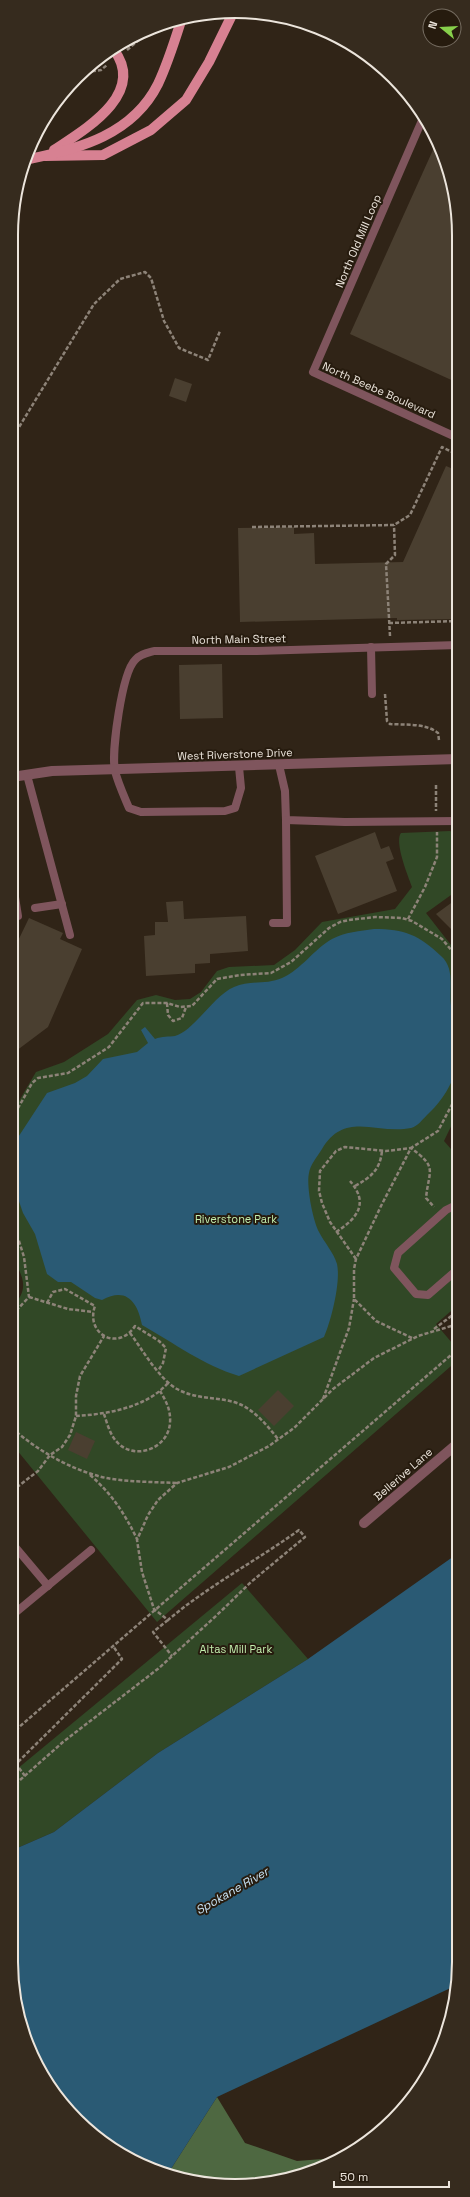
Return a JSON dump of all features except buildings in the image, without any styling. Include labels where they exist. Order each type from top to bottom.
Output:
[{"type":"main road","points":[[45,156],[102,155],[151,130],[186,100],[209,62],[231,18]]},
{"type":"main road","points":[[33,158],[90,143],[115,132],[132,120],[145,105],[158,86],[180,25]]},
{"type":"main road","points":[[45,156],[89,127],[107,111],[118,96],[122,75],[119,57],[116,53]]},
{"type":"street","name":"West Riverstone Drive","points":[[18,776],[52,771],[239,767],[452,759]]},
{"type":"street","name":"Bellerive Lane","points":[[364,1523],[452,1447]]},
{"type":"lane","name":"North Old Mill Loop","points":[[313,372],[421,123]]},
{"type":"lane","name":"North Beebe Boulevard","points":[[313,372],[452,435]]},
{"type":"lane","name":"North Main Street","points":[[115,770],[119,712],[125,680],[129,668],[135,660],[143,654],[154,651],[256,651],[452,645]]},
{"type":"lane","points":[[371,648],[372,694]]},
{"type":"lane","points":[[272,923],[287,923],[285,791],[279,765]]},
{"type":"lane","points":[[115,770],[129,808],[141,812],[225,812],[234,808],[241,788],[239,767]]},
{"type":"lane","points":[[27,775],[70,935]]},
{"type":"lane","points":[[286,820],[345,822],[452,821]]},
{"type":"lane","points":[[35,908],[62,904]]},
{"type":"lane","points":[[452,1206],[398,1253],[394,1268],[416,1294],[428,1295],[452,1274]]},
{"type":"lane","points":[[18,1549],[48,1586]]},
{"type":"lane","points":[[18,1611],[91,1550]]},
{"type":"path","points":[[131,47],[139,40]]},
{"type":"path","points":[[95,69],[104,67]]},
{"type":"path","points":[[18,428],[94,304],[120,279],[145,272],[151,278],[164,321],[180,348],[208,360],[220,332]]},
{"type":"path","points":[[252,527],[394,524],[410,515],[442,447],[452,452]]},
{"type":"path","points":[[389,623],[452,621]]},
{"type":"path","points":[[408,919],[425,887],[437,857],[436,785]]},
{"type":"path","points":[[18,1108],[32,1083],[38,1078],[68,1073],[109,1047],[143,1003],[167,1003],[186,1007],[198,1002],[217,979],[240,975],[271,973],[280,969],[328,928],[340,922],[375,917],[408,919],[442,939],[452,951]]},
{"type":"path","points":[[167,1003],[168,1015],[173,1021],[182,1018],[186,1007]]},
{"type":"path","points":[[356,1259],[336,1232],[322,1203],[319,1191],[320,1171],[336,1151],[345,1147],[382,1151],[411,1148],[438,1131],[452,1104]]},
{"type":"path","points":[[411,1148],[426,1159],[430,1165],[426,1198],[441,1214]]},
{"type":"path","points":[[323,1399],[349,1328],[354,1299],[354,1269],[356,1259],[411,1148]]},
{"type":"path","points":[[355,1186],[370,1178],[376,1172],[382,1151]]},
{"type":"path","points":[[336,1232],[354,1218],[358,1211],[359,1196],[355,1186],[350,1180]]},
{"type":"path","points":[[18,1239],[24,1257],[29,1297]]},
{"type":"path","points":[[47,1303],[53,1292],[65,1289],[95,1306],[93,1312],[94,1324],[104,1336],[113,1339],[120,1338],[130,1333],[135,1326],[163,1343],[166,1353],[158,1371]]},
{"type":"path","points":[[29,1297],[68,1309],[93,1312]]},
{"type":"path","points":[[18,1309],[29,1297]]},
{"type":"path","points":[[354,1299],[376,1321],[412,1339]]},
{"type":"path","points":[[432,1331],[452,1316]]},
{"type":"path","points":[[18,1434],[25,1440],[50,1455],[90,1474],[108,1478],[177,1483],[229,1467],[249,1458],[294,1428],[323,1399],[374,1358],[412,1339],[432,1331],[452,1326]]},
{"type":"path","points":[[130,1333],[168,1384],[194,1396],[233,1402],[242,1405],[263,1420],[278,1439]]},
{"type":"path","points":[[18,1486],[38,1471],[50,1455],[62,1447],[70,1435],[76,1416],[76,1396],[80,1376],[104,1336]]},
{"type":"path","points":[[18,1728],[452,1354]]},
{"type":"path","points":[[76,1416],[104,1414],[137,1404],[160,1391],[168,1384]]},
{"type":"path","points":[[104,1414],[110,1432],[124,1448],[136,1452],[146,1451],[156,1447],[163,1440],[170,1424],[168,1405],[160,1391]]},
{"type":"path","points":[[90,1474],[106,1488],[118,1503],[137,1540],[142,1572],[154,1610],[168,1620]]},
{"type":"path","points":[[137,1540],[148,1515],[158,1500],[177,1483]]},
{"type":"path","points":[[18,1782],[62,1742],[126,1694],[172,1656],[251,1582],[305,1537],[299,1530],[266,1554],[191,1601],[153,1632],[172,1656]]},
{"type":"path","points":[[18,1762],[122,1659],[113,1646]]},
{"type":"path","points":[[18,1767],[25,1776]]},
{"type":"green space","name":"Riverstone Park","points":[[452,832],[452,894],[426,913],[452,946],[452,1124],[444,1141],[452,1150],[452,1310],[436,1324],[452,1343],[452,1365],[157,1622],[18,1451],[18,1301],[23,1288],[23,1282],[18,1269],[18,1103],[36,1072],[64,1062],[108,1034],[137,1000],[156,995],[175,1000],[190,999],[201,992],[217,971],[229,967],[274,965],[295,950],[322,922],[395,909],[412,887],[400,851],[399,837],[401,833]]},
{"type":"green space","name":"Altas Mill Park","points":[[242,1583],[308,1659],[158,1753],[54,1832],[18,1848],[18,1768]]},
{"type":"green space","points":[[217,2097],[245,2143],[297,2161],[327,2159],[291,2172],[249,2179],[221,2179],[193,2175],[171,2169]]},
{"type":"water","points":[[385,929],[403,932],[426,943],[446,962],[450,975],[452,1010],[452,1079],[438,1104],[418,1125],[411,1128],[398,1129],[362,1126],[341,1130],[331,1137],[311,1167],[308,1186],[314,1220],[319,1232],[336,1260],[338,1272],[335,1301],[324,1337],[239,1376],[201,1360],[142,1325],[138,1310],[130,1299],[125,1296],[111,1296],[102,1300],[95,1298],[71,1282],[58,1282],[47,1274],[35,1234],[23,1213],[18,1198],[18,1137],[47,1093],[75,1083],[87,1076],[103,1059],[137,1052],[148,1043],[141,1030],[145,1027],[155,1039],[175,1036],[182,1033],[226,991],[240,985],[282,978],[296,970],[319,948],[332,939],[347,933]]},
{"type":"water","name":"Spokane River","points":[[452,1558],[452,1976],[450,1988],[217,2097],[171,2169],[139,2157],[126,2150],[92,2125],[63,2094],[40,2058],[25,2018],[18,1976],[18,1848],[54,1832],[158,1753],[308,1659]]}]
